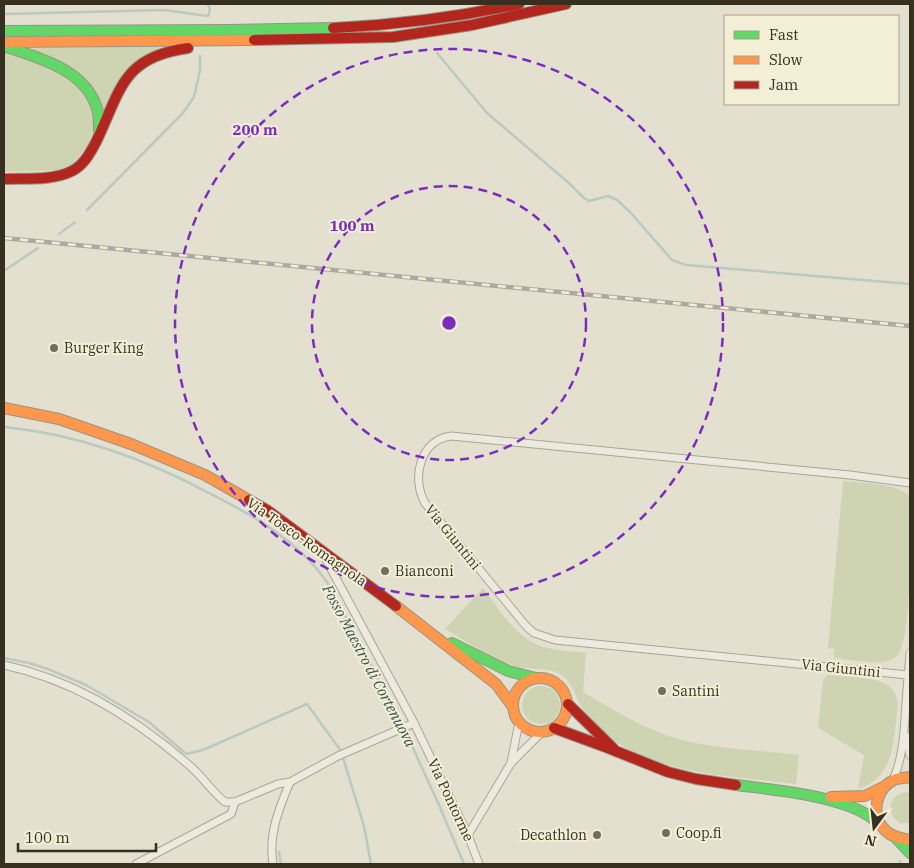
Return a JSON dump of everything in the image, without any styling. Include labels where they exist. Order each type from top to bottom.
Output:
[{"type":"main road","points":[[4,31],[293,29],[391,25],[430,21],[519,4]]},
{"type":"main road","points":[[4,42],[227,41],[393,37],[472,25],[566,4]]},
{"type":"main road","points":[[4,177],[53,176],[74,170],[89,156],[123,82],[142,62],[166,51],[227,41]]},
{"type":"main road","points":[[4,46],[56,65],[81,82],[90,93],[98,108],[99,136]]},
{"type":"main road","name":"Via Tosco-Romagnola","points":[[4,408],[59,419],[131,444],[205,476],[267,510],[432,633]]},
{"type":"main road","points":[[432,633],[508,671],[537,678],[546,678],[554,682],[561,687],[566,695],[568,704],[563,720],[554,728],[541,732],[531,731],[519,722],[508,699],[496,684],[432,633]]},
{"type":"main road","points":[[513,708],[516,693],[521,686],[537,678]]},
{"type":"main road","points":[[568,704],[618,752]]},
{"type":"main road","points":[[554,728],[618,752],[638,762],[676,775],[718,783],[815,796],[864,796],[876,792],[902,777],[910,777]]},
{"type":"main road","points":[[880,824],[876,814],[876,804],[879,794],[889,783]]},
{"type":"main road","points":[[815,796],[870,816],[910,853]]},
{"type":"main road","points":[[895,838],[910,840]]},
{"type":"street","name":"Via Giuntini","points":[[908,675],[555,640],[540,636],[522,620],[425,503],[418,481],[422,459],[429,447],[436,440],[451,436],[910,482]]},
{"type":"street","name":"Via Pontorme","points":[[322,551],[468,835],[479,864]]},
{"type":"street","points":[[889,783],[901,760],[905,731],[910,653]]},
{"type":"street","points":[[4,665],[51,679],[105,704],[134,721],[193,768],[225,802],[235,802],[278,784],[290,782],[338,756],[411,725]]},
{"type":"street","points":[[511,763],[519,722]]},
{"type":"street","points":[[905,731],[910,755]]},
{"type":"street","points":[[468,835],[511,763],[541,732]]},
{"type":"street","points":[[273,864],[271,850],[274,823],[290,782]]},
{"type":"street","points":[[136,864],[231,814],[235,802]]},
{"type":"green space","points":[[158,46],[159,48],[106,110],[33,50],[33,48]]},
{"type":"green space","points":[[4,52],[52,67],[90,96],[94,130],[86,148],[69,166],[56,170],[4,172]]},
{"type":"green space","points":[[843,481],[889,486],[905,492],[910,497],[910,581],[906,628],[902,646],[897,656],[884,662],[834,658],[834,649],[828,648]]},
{"type":"green space","points":[[483,588],[510,624],[527,639],[547,648],[586,653],[583,692],[635,722],[677,739],[717,746],[799,755],[796,784],[694,771],[644,757],[622,746],[602,731],[589,717],[580,704],[570,683],[563,676],[543,669],[522,668],[508,664],[445,629]]},
{"type":"green space","points":[[828,675],[860,678],[884,683],[889,686],[897,697],[898,708],[894,739],[888,763],[879,776],[862,787],[858,788],[864,755],[818,728],[823,680]]},
{"type":"green space","points":[[541,686],[555,691],[560,705],[555,719],[541,724],[527,719],[522,705],[527,691]]},
{"type":"green space","points":[[910,793],[910,823],[900,823],[892,814],[891,805],[898,795]]},
{"type":"waterway","points":[[4,14],[164,10],[208,16],[210,10],[208,4]]},
{"type":"waterway","points":[[437,53],[487,113],[584,198],[589,201],[608,196],[617,200],[672,260],[686,265],[910,284]]},
{"type":"waterway","points":[[87,210],[183,113],[194,97],[200,70],[200,56]]},
{"type":"waterway","points":[[59,234],[75,222]]},
{"type":"waterway","points":[[4,271],[38,248]]},
{"type":"waterway","name":"Fosso Maestro di Cortenuova","points":[[4,427],[32,430],[86,442],[138,460],[188,482],[245,512],[276,532],[303,555],[327,582],[402,724],[464,864]]},
{"type":"waterway","points":[[4,658],[48,669],[86,685],[149,722],[186,754],[203,750],[307,704],[341,751],[364,826],[371,864]]},
{"type":"waterway","points":[[279,852],[281,864]]},
{"type":"railway","points":[[4,238],[910,326]]},
{"type":"traffic: fast","points":[[4,31],[333,28]]},
{"type":"traffic: fast","points":[[4,46],[46,61],[73,76],[93,98],[98,112],[99,131]]},
{"type":"traffic: fast","points":[[452,643],[508,671],[536,678]]},
{"type":"traffic: fast","points":[[736,785],[791,792],[832,801],[867,814],[879,824]]},
{"type":"traffic: fast","points":[[895,837],[910,853]]},
{"type":"traffic: slow","points":[[4,42],[254,40]]},
{"type":"traffic: slow","points":[[4,408],[59,419],[131,444],[205,475],[249,500]]},
{"type":"traffic: slow","points":[[396,606],[496,684],[513,707]]},
{"type":"traffic: slow","points":[[535,678],[545,678],[555,682],[563,690],[567,705],[563,720],[555,728],[545,732],[535,732],[525,728],[517,720],[513,710],[513,700],[517,690],[525,682],[535,678]]},
{"type":"traffic: slow","points":[[910,777],[896,779],[888,784],[879,795],[877,802],[880,824],[890,834],[910,840]]},
{"type":"traffic: slow","points":[[831,797],[865,796],[883,787]]},
{"type":"traffic: jam","points":[[333,28],[427,20],[519,4]]},
{"type":"traffic: jam","points":[[254,40],[393,37],[472,25],[566,4]]},
{"type":"traffic: jam","points":[[4,179],[47,178],[72,171],[83,162],[96,142],[119,92],[136,68],[149,59],[166,52],[188,48]]},
{"type":"traffic: jam","points":[[249,500],[267,510],[396,606]]},
{"type":"traffic: jam","points":[[568,704],[613,748]]},
{"type":"traffic: jam","points":[[554,728],[668,772],[696,779],[736,785]]},
{"type":"place","name":"Burger King","points":[[54,348]]},
{"type":"place","name":"Bianconi","points":[[385,571]]},
{"type":"place","name":"Santini","points":[[662,691]]},
{"type":"place","name":"Coop.fi","points":[[666,833]]},
{"type":"place","name":"Decathlon","points":[[597,835]]}]
